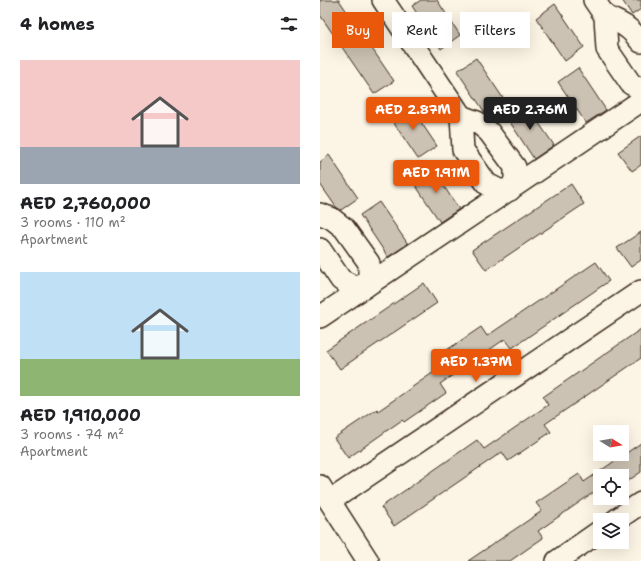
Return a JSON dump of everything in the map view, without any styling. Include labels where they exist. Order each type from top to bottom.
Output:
[{"type":"street","points":[[383,0],[461,116],[463,150],[487,184],[499,190],[510,190]]},
{"type":"street","points":[[600,8],[634,32],[641,42]]},
{"type":"street","points":[[600,8],[607,49],[631,84],[641,89]]},
{"type":"street","points":[[320,317],[641,101]]},
{"type":"street","points":[[461,116],[477,122],[490,132],[515,167],[515,180],[510,190]]},
{"type":"street","points":[[320,214],[331,218],[344,228],[370,263],[369,275],[365,287]]},
{"type":"street","points":[[320,249],[341,280],[353,286],[365,287]]},
{"type":"street","points":[[368,561],[325,494],[641,292]]},
{"type":"street","points":[[626,513],[641,503]]},
{"type":"street","points":[[557,561],[593,536]]},
{"type":"building","points":[[320,0],[339,0],[347,12],[332,12],[332,33],[320,15]]},
{"type":"building","points":[[421,0],[437,0],[445,12],[416,12],[412,6]]},
{"type":"building","points":[[622,0],[641,0],[641,9],[632,15]]},
{"type":"building","points":[[555,4],[584,47],[565,61],[536,18]]},
{"type":"building","points":[[452,23],[460,35],[452,41]]},
{"type":"building","points":[[343,48],[372,48],[394,81],[374,94]]},
{"type":"building","points":[[476,58],[505,101],[486,114],[457,71]]},
{"type":"building","points":[[578,68],[606,110],[586,123],[558,82]]},
{"type":"building","points":[[408,103],[437,146],[418,159],[389,116]]},
{"type":"building","points":[[525,103],[554,145],[534,159],[506,116]]},
{"type":"building","points":[[641,136],[641,165],[632,171],[618,152]]},
{"type":"building","points":[[329,155],[358,198],[341,210],[336,207],[320,184],[320,162]]},
{"type":"building","points":[[431,167],[459,209],[440,222],[412,180]]},
{"type":"building","points":[[571,184],[584,204],[486,270],[472,250]]},
{"type":"building","points":[[379,202],[408,244],[388,257],[360,215]]},
{"type":"building","points":[[641,232],[641,260],[631,267],[617,248]]},
{"type":"building","points":[[596,262],[609,281],[512,348],[505,339],[440,384],[446,393],[404,422],[402,420],[348,458],[334,438],[377,409],[378,411],[444,365],[438,356],[481,327],[487,336]]},
{"type":"building","points":[[424,283],[437,303],[340,369],[326,350]]},
{"type":"building","points":[[641,329],[641,358],[545,424],[551,432],[508,461],[502,452],[394,526],[381,507],[477,440],[484,449],[548,405],[543,397]]},
{"type":"building","points":[[641,443],[641,472],[629,480],[629,469],[603,469],[615,461],[629,461],[629,451]]},
{"type":"building","points":[[579,474],[584,482],[593,476],[593,493],[538,531],[543,538],[510,561],[468,561],[542,511],[536,503]]}]
